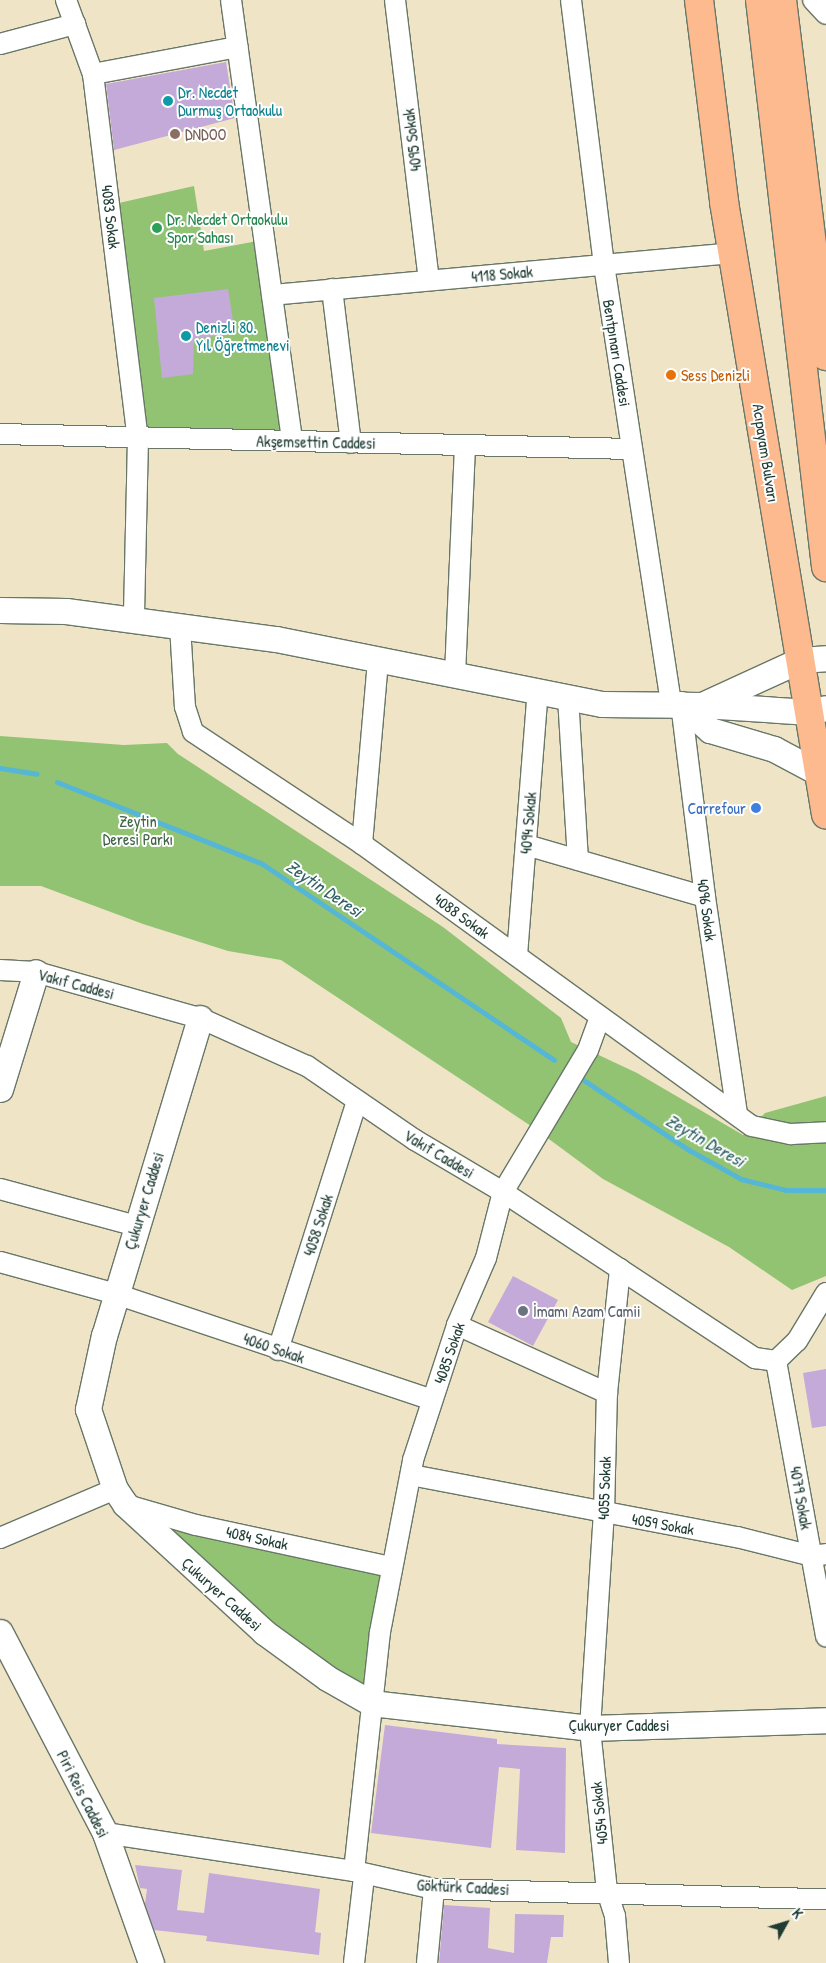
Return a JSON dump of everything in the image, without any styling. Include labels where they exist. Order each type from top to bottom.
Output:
[{"type":"main road","name":"Acıpayam Bulvarı","points":[[699,0],[733,253],[813,659],[818,710],[819,773],[826,815]]},
{"type":"main road","points":[[760,0],[826,565]]},
{"type":"main road","points":[[782,0],[826,356]]},
{"type":"main road","points":[[826,500],[826,565]]},
{"type":"street","name":"4083 Sokak","points":[[66,0],[93,74],[138,438],[134,620]]},
{"type":"street","points":[[231,0],[292,441]]},
{"type":"street","name":"4095 Sokak","points":[[395,0],[429,280]]},
{"type":"street","name":"Bentpınarı Caddesi","points":[[571,0],[604,265],[632,450],[685,704]]},
{"type":"street","points":[[813,0],[826,14]]},
{"type":"street","points":[[0,44],[75,24]]},
{"type":"street","points":[[93,74],[237,47]]},
{"type":"street","name":"4118 Sokak","points":[[272,295],[733,253]]},
{"type":"street","points":[[332,289],[351,443]]},
{"type":"street","name":"Akşemsettin Caddesi","points":[[0,434],[632,450]]},
{"type":"street","points":[[455,674],[464,446]]},
{"type":"street","points":[[0,610],[66,611],[276,639],[602,704],[685,704],[818,710]]},
{"type":"street","name":"4088 Sokak","points":[[180,626],[185,707],[193,732],[362,844],[752,1126],[792,1134],[826,1132]]},
{"type":"street","points":[[685,704],[813,659]]},
{"type":"street","points":[[362,844],[378,660]]},
{"type":"street","name":"4094 Sokak","points":[[517,955],[538,691]]},
{"type":"street","points":[[568,697],[578,860]]},
{"type":"street","points":[[685,704],[710,730],[774,749],[819,773]]},
{"type":"street","name":"4096 Sokak","points":[[685,704],[705,897],[737,1115]]},
{"type":"street","points":[[526,845],[705,897]]},
{"type":"street","name":"Vakıf Caddesi","points":[[0,970],[36,972],[200,1018],[307,1066],[415,1140],[502,1192],[755,1358],[776,1361]]},
{"type":"street","points":[[0,1089],[36,972]]},
{"type":"street","name":"4085 Sokak","points":[[354,1963],[371,1708],[390,1567],[410,1475],[457,1325],[486,1258],[502,1192],[588,1050],[600,1017]]},
{"type":"street","name":"Çukuryer Caddesi","points":[[200,1018],[116,1294],[88,1409],[120,1497],[264,1632],[371,1708],[591,1718],[826,1720]]},
{"type":"street","name":"4058 Sokak","points":[[278,1350],[357,1101]]},
{"type":"street","points":[[0,1189],[136,1226]]},
{"type":"street","name":"4060 Sokak","points":[[0,1262],[116,1294],[278,1350],[432,1400]]},
{"type":"street","name":"4055 Sokak","points":[[591,1718],[604,1513],[607,1393],[620,1269]]},
{"type":"street","points":[[776,1361],[797,1341],[826,1293]]},
{"type":"street","points":[[457,1325],[607,1393]]},
{"type":"street","name":"4079 Sokak","points":[[776,1361],[819,1555],[826,1636]]},
{"type":"street","name":"4059 Sokak","points":[[410,1475],[737,1537],[819,1555]]},
{"type":"street","points":[[0,1538],[120,1497]]},
{"type":"street","name":"4084 Sokak","points":[[120,1497],[196,1525],[390,1567]]},
{"type":"street","name":"Piri Reis Caddesi","points":[[0,1632],[105,1833],[151,1963]]},
{"type":"street","name":"4054 Sokak","points":[[591,1718],[607,1891],[615,1916],[619,1963]]},
{"type":"street","name":"Göktürk Caddesi","points":[[105,1833],[434,1888],[607,1891],[826,1899]]},
{"type":"street","points":[[427,1963],[434,1888]]},
{"type":"green space","points":[[194,186],[204,251],[257,241],[283,432],[144,434],[110,205]]},
{"type":"green space","name":"Zeytin Deresi Parkı","points":[[0,736],[124,745],[167,743],[178,754],[443,927],[561,1018],[571,1042],[637,1073],[743,1135],[765,1113],[826,1096],[826,1276],[792,1290],[729,1247],[603,1179],[534,1128],[281,960],[228,951],[143,924],[41,886],[0,886]]},
{"type":"green space","points":[[152,1517],[384,1573],[367,1683],[363,1689],[247,1606]]},
{"type":"building","name":"Dr. Necdet Durmuş Ortaokulu","points":[[226,62],[235,118],[114,150],[106,84]]},
{"type":"building","name":"Denizli 80. Yıl Öğretmenevi","points":[[228,289],[235,333],[194,339],[193,374],[162,378],[154,298]]},
{"type":"building","name":"İmamı Azam Camii","points":[[513,1276],[558,1300],[533,1346],[488,1322]]},
{"type":"building","points":[[826,1369],[826,1426],[812,1428],[803,1373]]},
{"type":"building","points":[[385,1725],[497,1739],[497,1744],[566,1748],[565,1853],[516,1850],[520,1769],[499,1767],[491,1848],[371,1833]]},
{"type":"building","points":[[135,1865],[182,1870],[177,1910],[204,1913],[209,1873],[320,1889],[315,1932],[321,1933],[319,1955],[206,1941],[207,1936],[154,1930],[145,1904],[147,1889],[140,1888]]},
{"type":"building","points":[[444,1905],[490,1908],[488,1948],[514,1953],[515,1914],[564,1915],[563,1937],[551,1937],[547,1963],[439,1963]]},
{"type":"waterway","name":"Zeytin Deresi","points":[[0,768],[37,774]]},
{"type":"waterway","name":"Zeytin Deresi","points":[[57,782],[261,863],[554,1060]]},
{"type":"waterway","name":"Zeytin Deresi","points":[[582,1079],[689,1150],[741,1179],[786,1190],[826,1190]]},
{"type":"place","name":"Dr. Necdet Durmuş Ortaokulu","points":[[168,101]]},
{"type":"place","name":"DNDOO","points":[[175,134]]},
{"type":"place","name":"Dr. Necdet Ortaokulu Spor Sahası","points":[[157,228]]},
{"type":"place","name":"Denizli 80. Yıl Öğretmenevi","points":[[186,336]]},
{"type":"place","name":"Sess Denizli","points":[[671,375]]},
{"type":"place","name":"Carrefour","points":[[756,808]]},
{"type":"place","name":"İmamı Azam Camii","points":[[523,1311]]}]
